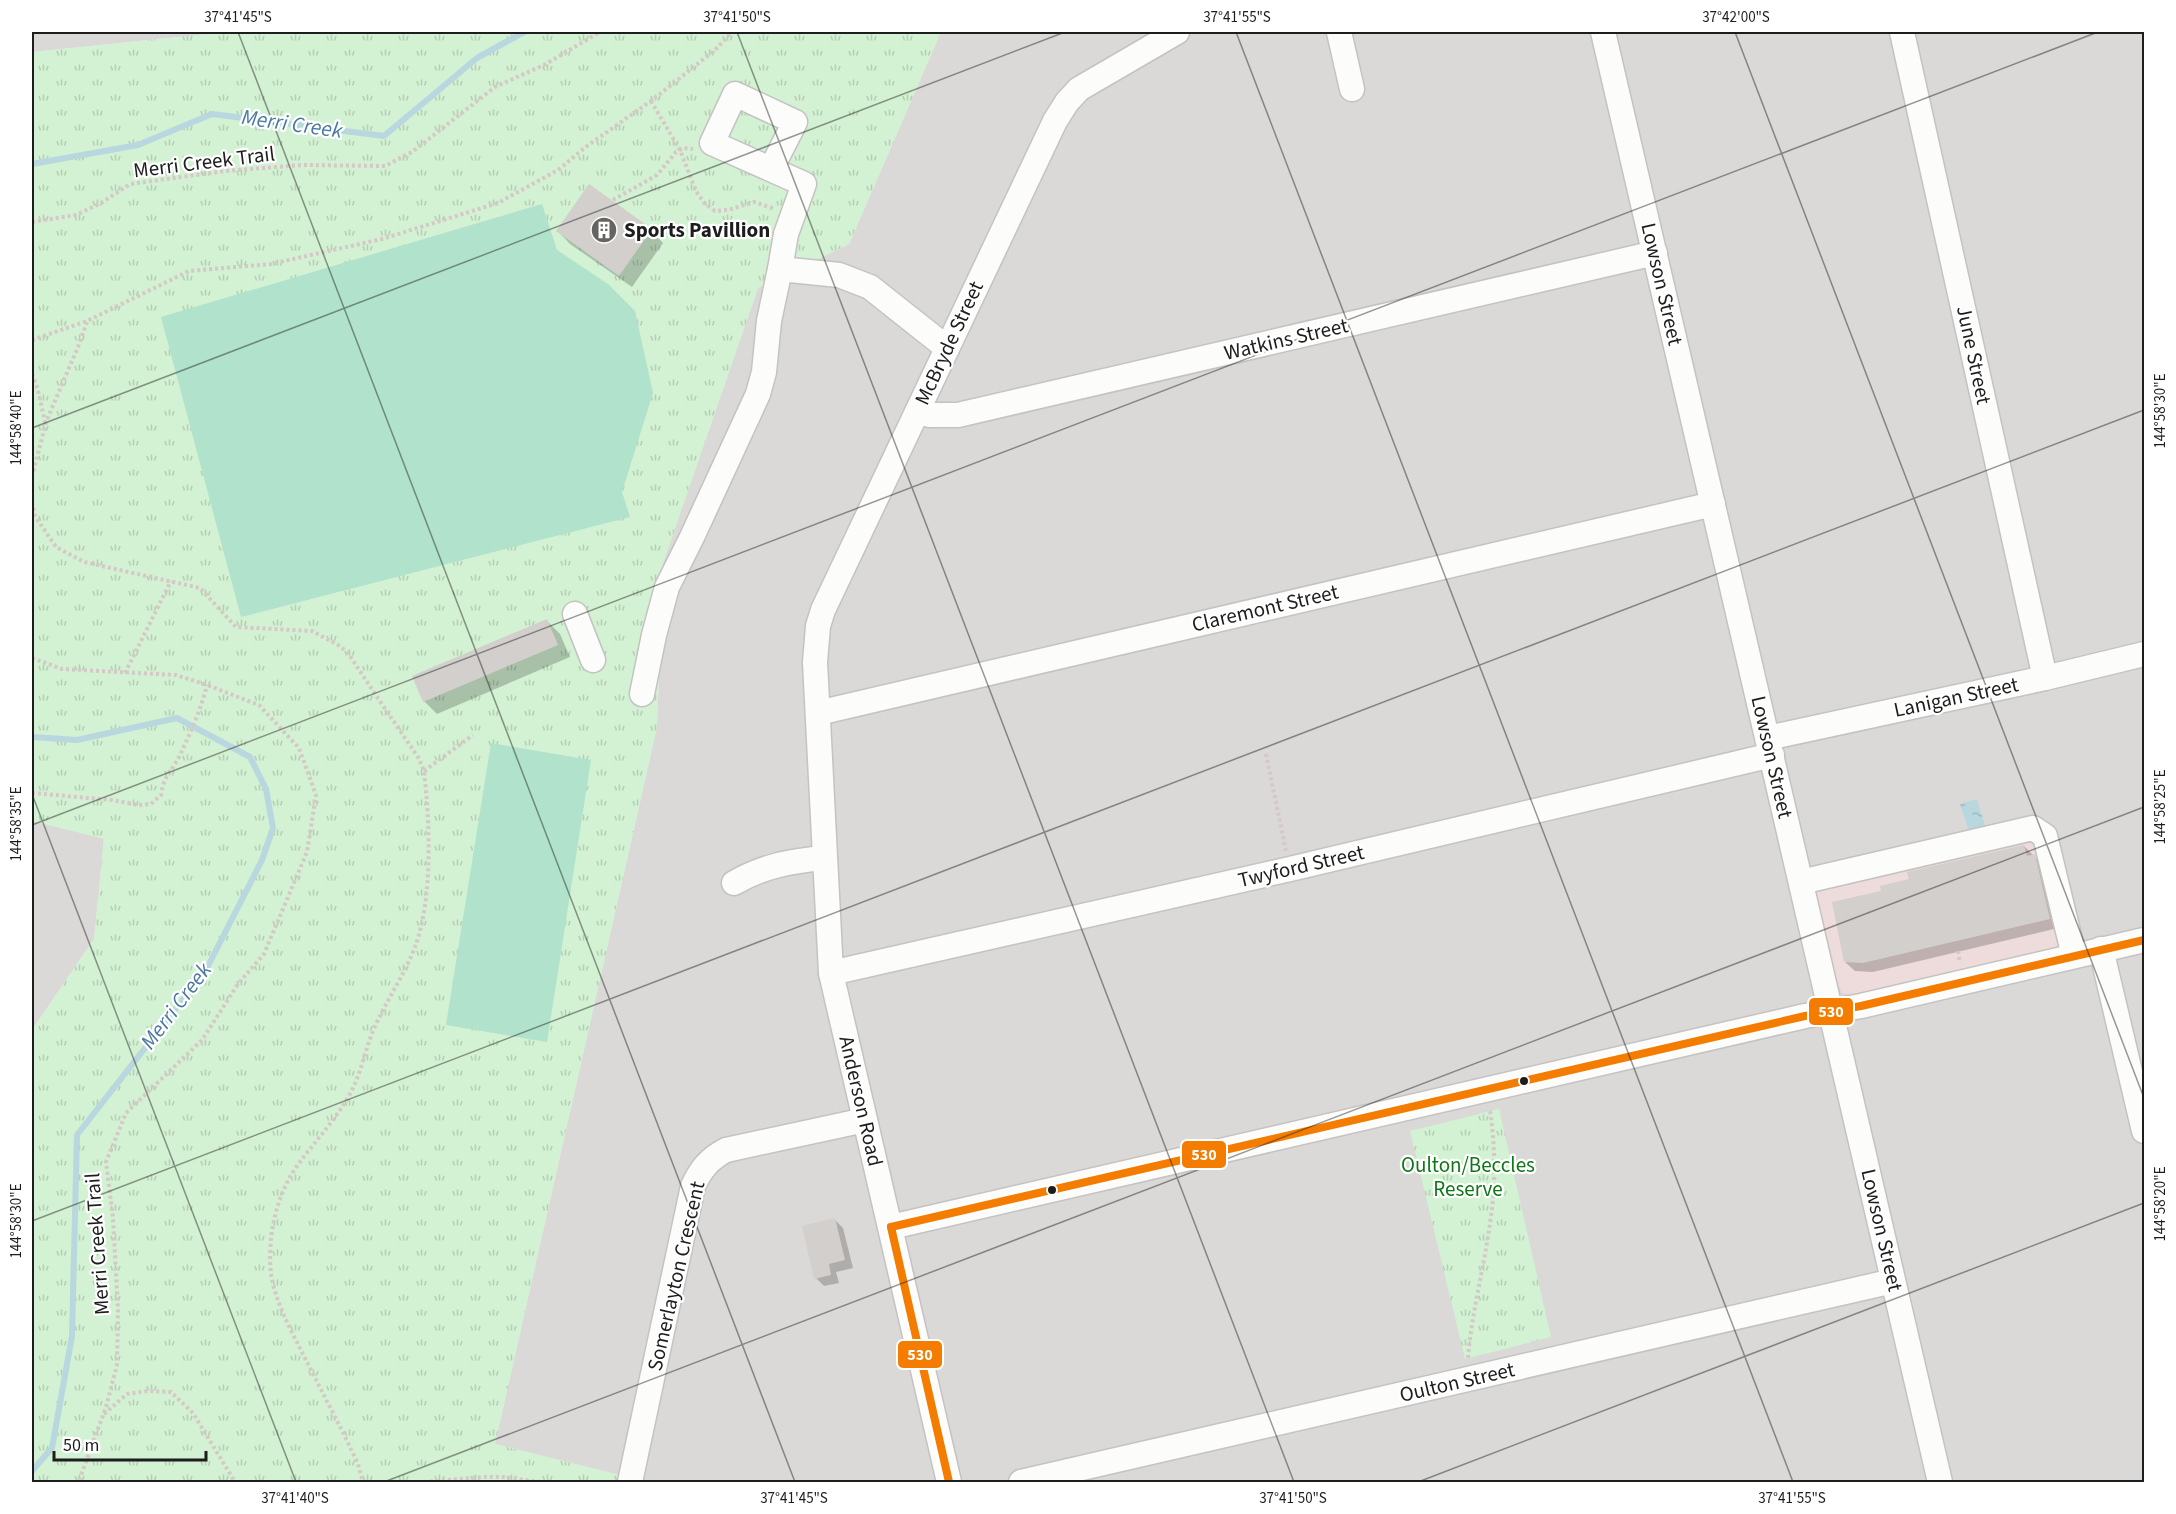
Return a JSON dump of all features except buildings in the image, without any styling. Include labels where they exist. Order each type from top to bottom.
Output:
[{"type":"street","name":"McBryde Street","points":[[818,712],[816,639],[823,610],[1055,121],[1067,102],[1080,89],[1177,32]]},
{"type":"street","points":[[1339,32],[1352,88]]},
{"type":"street","name":"Lowson Street","points":[[1604,32],[1940,1482]]},
{"type":"street","name":"June Street","points":[[1902,32],[2045,678]]},
{"type":"street","points":[[642,694],[667,587],[758,394],[764,372],[769,321],[780,269],[792,215],[804,184],[771,169]]},
{"type":"street","name":"Watkins Street","points":[[917,412],[937,416],[958,415],[1655,253]]},
{"type":"street","points":[[780,269],[839,275],[870,287],[946,348]]},
{"type":"street","name":"Claremont Street","points":[[818,712],[1713,504]]},
{"type":"street","points":[[575,614],[593,660]]},
{"type":"street","name":"Lanigan Street","points":[[1770,746],[2145,654]]},
{"type":"street","name":"Anderson Road","points":[[818,712],[831,973],[949,1482]]},
{"type":"street","name":"Twyford Street","points":[[831,973],[1290,869],[1770,746]]},
{"type":"street","points":[[1801,882],[2033,828],[2045,836],[2074,956]]},
{"type":"street","points":[[734,883],[760,869],[785,862],[824,858]]},
{"type":"street","points":[[891,1227],[2145,940]]},
{"type":"street","points":[[2101,949],[2145,1131]]},
{"type":"street","name":"Somerlayton Crescent","points":[[630,1482],[693,1186],[700,1171],[707,1162],[726,1150],[865,1120]]},
{"type":"street","name":"Oulton Street","points":[[1021,1482],[1893,1281]]},
{"type":"path","name":"Merri Creek Trail","points":[[32,222],[76,215],[101,203],[130,184],[225,171],[303,165],[385,166],[412,152],[495,87],[544,65],[600,32]]},
{"type":"path","points":[[32,340],[87,321],[189,271],[271,264],[382,240],[498,203],[558,170],[586,146],[651,101],[715,51],[732,32]]},
{"type":"path","points":[[651,101],[680,150],[696,192],[704,203],[715,211],[728,210],[754,202],[792,215]]},
{"type":"path","points":[[613,200],[657,175],[683,148],[696,150]]},
{"type":"path","points":[[32,477],[46,423],[87,321]]},
{"type":"path","points":[[32,374],[46,423]]},
{"type":"path","points":[[32,502],[35,516],[56,547],[84,562],[200,588],[236,627],[312,631],[340,646],[348,653],[380,700],[418,757],[424,771],[427,868],[425,903],[415,947],[400,982],[378,1018],[351,1091],[324,1134],[296,1167],[287,1182],[275,1214],[271,1244],[272,1276],[283,1312],[349,1444],[362,1474],[363,1482]]},
{"type":"path","points":[[125,673],[171,581]]},
{"type":"path","name":"Merri Creek Trail","points":[[32,658],[62,669],[176,675],[207,684],[259,705],[299,748],[316,795],[307,852],[264,954],[238,984],[202,1040],[126,1113],[106,1162],[113,1218],[118,1310],[117,1365],[104,1414],[80,1478],[76,1482]]},
{"type":"path","points":[[32,793],[112,800],[138,805],[151,804],[161,795],[164,779],[178,759],[202,702],[207,684]]},
{"type":"path","points":[[424,771],[472,735]]},
{"type":"path","points":[[1266,754],[1290,869]]},
{"type":"path","points":[[1468,1358],[1471,1320],[1491,1217],[1494,1176],[1490,1109]]},
{"type":"path","name":"Merri Creek Trail","points":[[104,1414],[127,1394],[148,1391],[171,1392],[193,1413],[235,1482]]},
{"type":"path","points":[[424,1482],[483,1477],[541,1482]]},
{"type":"shaded area","points":[[32,32],[227,32],[32,52]]},
{"type":"shaded area","points":[[941,32],[2144,32],[2144,1482],[618,1482],[619,1475],[495,1444],[657,727],[663,563],[758,288],[849,244]]},
{"type":"shaded area","points":[[2047,820],[2076,945],[1852,996],[1842,992],[1834,977],[1810,875]]},
{"type":"shaded area","points":[[32,821],[104,838],[94,939],[32,1030]]},
{"type":"green space","points":[[227,32],[941,32],[849,244],[758,288],[663,563],[657,727],[495,1444],[620,1475],[618,1482],[32,1482],[32,1030],[94,939],[104,839],[32,821],[32,52]]},
{"type":"green space","points":[[542,204],[557,250],[608,284],[635,311],[653,393],[622,492],[630,517],[241,617],[161,317]]},
{"type":"green space","points":[[491,743],[591,760],[547,1042],[446,1025]]},
{"type":"green space","name":"Oulton/Beccles Reserve","points":[[1499,1109],[1551,1337],[1465,1359],[1410,1131]]},
{"type":"water","points":[[1977,799],[1986,829],[1970,834],[1960,804]]},
{"type":"waterway","name":"Merri Creek","points":[[32,164],[138,145],[212,114],[384,136],[477,58],[524,32]]},
{"type":"waterway","name":"Merri Creek","points":[[32,737],[77,740],[177,718],[250,757],[266,789],[273,828],[262,860],[206,970],[77,1135],[72,1336],[52,1448],[32,1471]]},
{"type":"transit line","name":"530","points":[[891,1227],[2144,940]]},
{"type":"transit line","name":"530","points":[[891,1227],[949,1482]]},
{"type":"place","name":"Sports Pavillion","points":[[604,230]]}]
